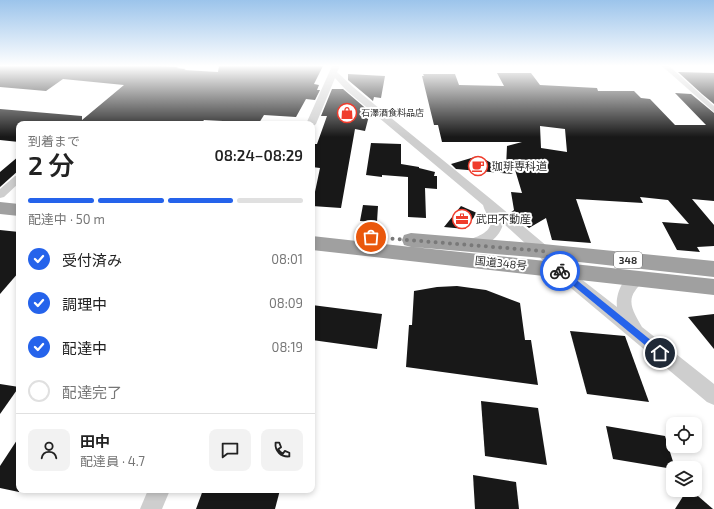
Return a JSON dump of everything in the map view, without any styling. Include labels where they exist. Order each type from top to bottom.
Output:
[{"type":"highway","points":[[0,199],[16,201]]},
{"type":"highway","points":[[0,208],[16,210]]},
{"type":"highway","name":"国道348号","points":[[315,232],[543,251],[714,269]]},
{"type":"highway","name":"国道348号","points":[[315,243],[714,287]]},
{"type":"street","points":[[311,121],[326,90]]},
{"type":"street","points":[[351,90],[488,203],[543,251],[558,269],[638,336],[714,396]]},
{"type":"street","points":[[694,90],[711,104],[714,110]]},
{"type":"street","points":[[0,195],[16,181]]},
{"type":"street","points":[[468,245],[486,239],[496,227],[497,221],[488,203]]},
{"type":"street","points":[[638,278],[629,285],[625,291],[624,300],[629,320],[638,336]]},
{"type":"street","points":[[151,509],[158,493]]},
{"type":"building","points":[[32,90],[48,90],[46,91]]},
{"type":"building","points":[[118,90],[320,90],[315,100],[306,99],[296,117],[264,115],[260,121],[16,121],[16,142],[0,140],[0,109],[82,116],[82,120]]},
{"type":"building","points":[[332,90],[344,90],[370,112],[365,131],[355,129],[341,208],[315,206],[315,192],[320,168],[315,167],[315,144],[317,144],[327,116],[321,116]]},
{"type":"building","points":[[360,90],[382,90],[381,98],[374,97],[373,101]]},
{"type":"building","points":[[425,90],[634,91],[641,98],[650,99],[675,125],[706,125],[675,93],[691,94],[714,113],[714,201],[692,199],[714,225],[714,246],[697,247],[700,252],[677,250],[662,222],[689,224],[668,200],[640,197],[643,203],[576,199],[591,243],[552,240],[546,218],[529,228],[510,213],[514,210],[511,192],[522,193],[513,163],[506,167],[507,146],[522,142],[442,142],[438,125],[434,125]],"holes":[[[540,126],[565,129],[567,152],[541,148]]]},
{"type":"building","points":[[697,90],[714,90],[714,104]]},
{"type":"building","points":[[371,143],[401,144],[401,164],[419,167],[435,172],[434,176],[437,176],[437,189],[425,188],[426,218],[408,217],[408,177],[382,175],[382,177],[366,175]]},
{"type":"building","name":"珈琲専科道","points":[[478,156],[513,174],[456,169],[451,164]]},
{"type":"building","points":[[16,159],[16,173],[0,187],[0,172]]},
{"type":"building","points":[[363,205],[378,206],[377,222],[360,221]]},
{"type":"building","points":[[461,206],[477,213],[465,229],[444,227]]},
{"type":"building","points":[[0,230],[16,232],[16,275],[0,294]]},
{"type":"building","points":[[457,286],[486,290],[520,303],[525,340],[531,340],[538,385],[406,367],[409,325],[412,325],[414,291],[437,287]]},
{"type":"building","points":[[315,305],[382,314],[377,349],[315,340]]},
{"type":"building","points":[[714,314],[714,349],[688,317]]},
{"type":"building","points":[[570,331],[625,336],[649,402],[587,394]]},
{"type":"building","points":[[0,384],[16,387],[16,391],[0,414]]},
{"type":"building","points":[[481,401],[538,408],[547,465],[485,456]]},
{"type":"building","points":[[606,426],[665,436],[666,453],[670,453],[673,461],[666,461],[666,468],[613,459]]},
{"type":"building","points":[[16,442],[16,491],[0,488],[0,466]]},
{"type":"building","points":[[473,475],[516,482],[519,509],[475,509]]},
{"type":"building","points":[[202,493],[279,493],[275,509],[196,509]]},
{"type":"building","points":[[683,497],[699,497],[713,509],[675,509]]},
{"type":"way so far","points":[[371,237],[543,251],[560,271]]},
{"type":"place","name":"石澤酒食料品店","points":[[347,113]]},
{"type":"place","name":"珈琲専科道","points":[[478,166]]},
{"type":"place","name":"武田不動産","points":[[462,219]]},
{"type":"route","points":[[560,271],[660,353]]}]
